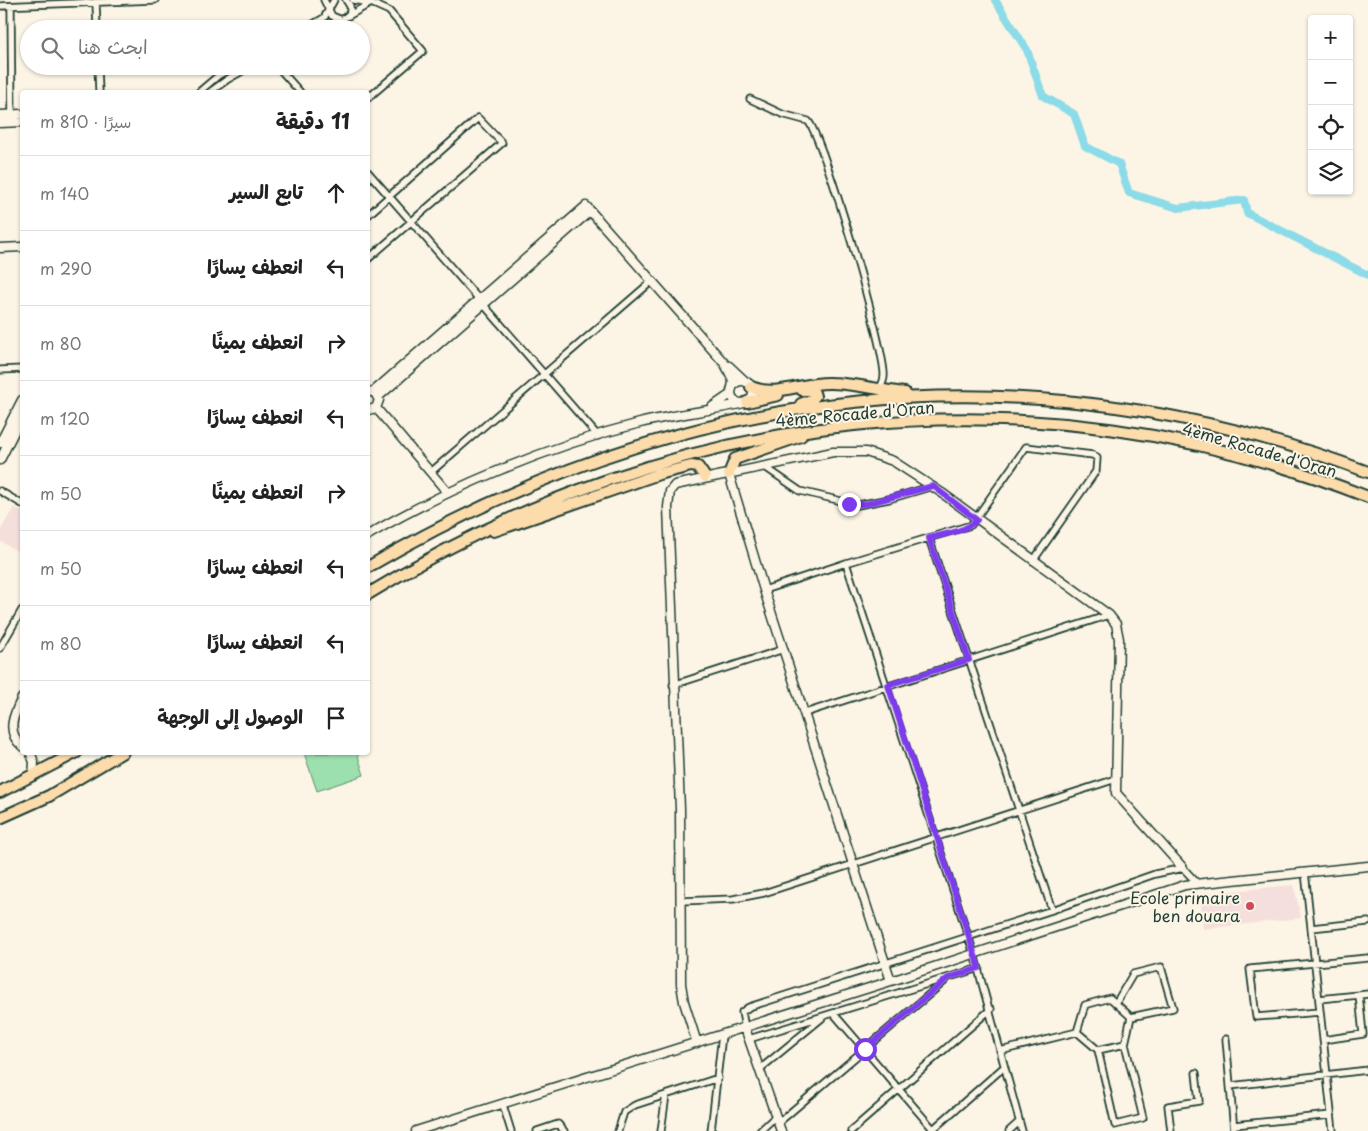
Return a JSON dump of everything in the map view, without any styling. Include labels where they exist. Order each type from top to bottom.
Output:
[{"type":"highway","points":[[749,385],[773,392],[832,382],[931,397]]},
{"type":"highway","points":[[746,402],[810,388],[815,392],[811,400],[778,411]]},
{"type":"highway","name":"4ème Rocade d'Oran","points":[[370,566],[444,524],[517,490],[568,470],[692,429],[778,411],[849,402],[931,397],[1036,398],[1134,410],[1258,436],[1300,448],[1368,472]]},
{"type":"highway","name":"4ème Rocade d'Oran","points":[[370,593],[458,542],[556,498],[636,469],[751,439],[825,428],[887,422],[958,420],[1046,423],[1093,427],[1169,439],[1240,456],[1320,480],[1368,497]]},
{"type":"highway","points":[[730,474],[735,459],[825,428]]},
{"type":"highway","points":[[458,542],[538,517],[659,474],[691,466],[698,468],[705,477]]},
{"type":"highway","points":[[0,792],[71,755]]},
{"type":"highway","points":[[0,818],[49,796],[118,755]]},
{"type":"highway","points":[[0,786],[31,777]]},
{"type":"street","points":[[0,6],[155,0]]},
{"type":"street","points":[[324,0],[334,19],[342,20],[371,3]]},
{"type":"street","points":[[321,20],[324,18],[334,0]]},
{"type":"street","points":[[346,0],[351,9],[348,16]]},
{"type":"street","points":[[353,0],[371,3],[389,12],[423,51],[370,96]]},
{"type":"street","points":[[96,2],[97,20]]},
{"type":"street","points":[[10,6],[12,119]]},
{"type":"street","points":[[98,75],[99,90]]},
{"type":"street","points":[[201,90],[219,75]]},
{"type":"street","points":[[213,90],[235,75]]},
{"type":"street","points":[[286,75],[298,90]]},
{"type":"street","points":[[750,99],[782,114],[808,121],[818,137],[865,289],[884,375],[878,390]]},
{"type":"street","points":[[0,115],[20,121]]},
{"type":"street","points":[[0,123],[20,115]]},
{"type":"street","points":[[370,213],[478,118],[502,144],[370,257]]},
{"type":"street","points":[[370,174],[598,436]]},
{"type":"street","points":[[370,535],[448,493],[498,472],[639,423],[746,402],[753,394],[749,385],[725,364],[588,208],[481,303],[373,393],[376,408],[448,493]]},
{"type":"street","points":[[0,248],[20,247]]},
{"type":"street","points":[[431,472],[651,282]]},
{"type":"street","points":[[725,364],[733,380],[731,391],[737,402],[746,402]]},
{"type":"street","points":[[0,370],[20,369]]},
{"type":"street","points":[[711,408],[731,391],[736,383],[749,385]]},
{"type":"street","points":[[0,443],[20,404]]},
{"type":"street","points":[[370,410],[376,408]]},
{"type":"street","points":[[0,460],[20,420]]},
{"type":"street","points":[[764,590],[971,525],[977,520],[1026,447],[1093,455],[1097,458],[1096,471],[1033,561]]},
{"type":"street","points":[[697,1042],[684,1002],[681,984],[680,809],[673,685],[668,498],[675,485],[705,477],[766,467],[833,452],[866,452],[893,460],[933,486],[1109,615],[1116,624],[1119,639],[1116,779],[1118,798],[1197,883]]},
{"type":"street","points":[[766,467],[800,491],[858,505],[889,499],[933,486]]},
{"type":"street","points":[[730,474],[764,590],[890,981]]},
{"type":"street","points":[[0,491],[20,503]]},
{"type":"street","points":[[929,538],[1052,910]]},
{"type":"street","points":[[846,563],[888,685],[979,968],[1022,1131]]},
{"type":"street","points":[[0,648],[20,613]]},
{"type":"street","points":[[805,713],[1109,615]]},
{"type":"street","points":[[673,685],[784,649]]},
{"type":"street","points":[[20,702],[13,718],[12,728],[14,736],[20,744]]},
{"type":"street","points":[[31,755],[34,762],[31,777]]},
{"type":"street","points":[[680,901],[733,899],[750,896],[1116,779]]},
{"type":"street","points":[[416,1131],[503,1105],[1197,883],[1368,866]]},
{"type":"street","points":[[781,1131],[745,1028],[742,1012],[749,1007],[1052,910],[1155,874],[1183,868]]},
{"type":"street","points":[[1305,872],[1333,1131]]},
{"type":"street","points":[[1311,928],[1368,922]]},
{"type":"street","points":[[1320,1012],[1256,1017],[1250,969],[1368,958]]},
{"type":"street","points":[[1116,1003],[1134,974],[1161,967],[1173,1008],[1131,1017]]},
{"type":"street","points":[[749,1039],[979,968]]},
{"type":"street","points":[[760,1131],[865,1049],[948,978]]},
{"type":"street","points":[[1319,999],[1368,994]]},
{"type":"street","points":[[1323,1040],[1363,1034],[1359,995]]},
{"type":"street","points":[[1077,1032],[1085,1005],[1110,998],[1131,1017]]},
{"type":"street","points":[[851,1131],[991,1009]]},
{"type":"street","points":[[834,1014],[900,1089],[932,1130],[1004,1067]]},
{"type":"street","points":[[760,1069],[825,1016]]},
{"type":"street","points":[[1077,1032],[1098,1050],[1115,1125],[1143,1118],[1124,1044],[1131,1017]]},
{"type":"street","points":[[1000,1051],[1077,1032]]},
{"type":"street","points":[[711,1131],[722,1035]]},
{"type":"street","points":[[1226,1039],[1234,1128],[1331,1115]]},
{"type":"street","points":[[1098,1050],[1124,1044]]},
{"type":"street","points":[[1230,1086],[1368,1070]]},
{"type":"street","points":[[1171,1131],[1168,1106],[1199,1101],[1196,1073]]},
{"type":"street","points":[[618,1131],[624,1112],[635,1104],[718,1078]]},
{"type":"street","points":[[661,1131],[666,1095]]},
{"type":"street","points":[[503,1105],[511,1131]]},
{"type":"street","points":[[1009,1131],[1019,1122]]},
{"type":"street","points":[[537,1131],[558,1124],[564,1131]]},
{"type":"shaded area","points":[[14,507],[20,511],[20,553],[0,541],[0,531]]},
{"type":"shaded area","name":"Ecole primaire ben douara","points":[[1294,885],[1301,918],[1203,929],[1200,894]]},
{"type":"green space","points":[[305,755],[358,755],[364,775],[317,791]]},
{"type":"waterway","points":[[995,0],[1027,50],[1043,96],[1074,114],[1085,146],[1119,164],[1129,193],[1178,208],[1244,200],[1247,213],[1368,275]]},
{"type":"place","name":"Ecole primaire ben douara","points":[[1250,906]]},
{"type":"route","points":[[849,504],[866,504],[933,486],[977,520],[960,530],[929,538],[969,660],[888,685],[979,968],[948,978],[865,1049]]}]
